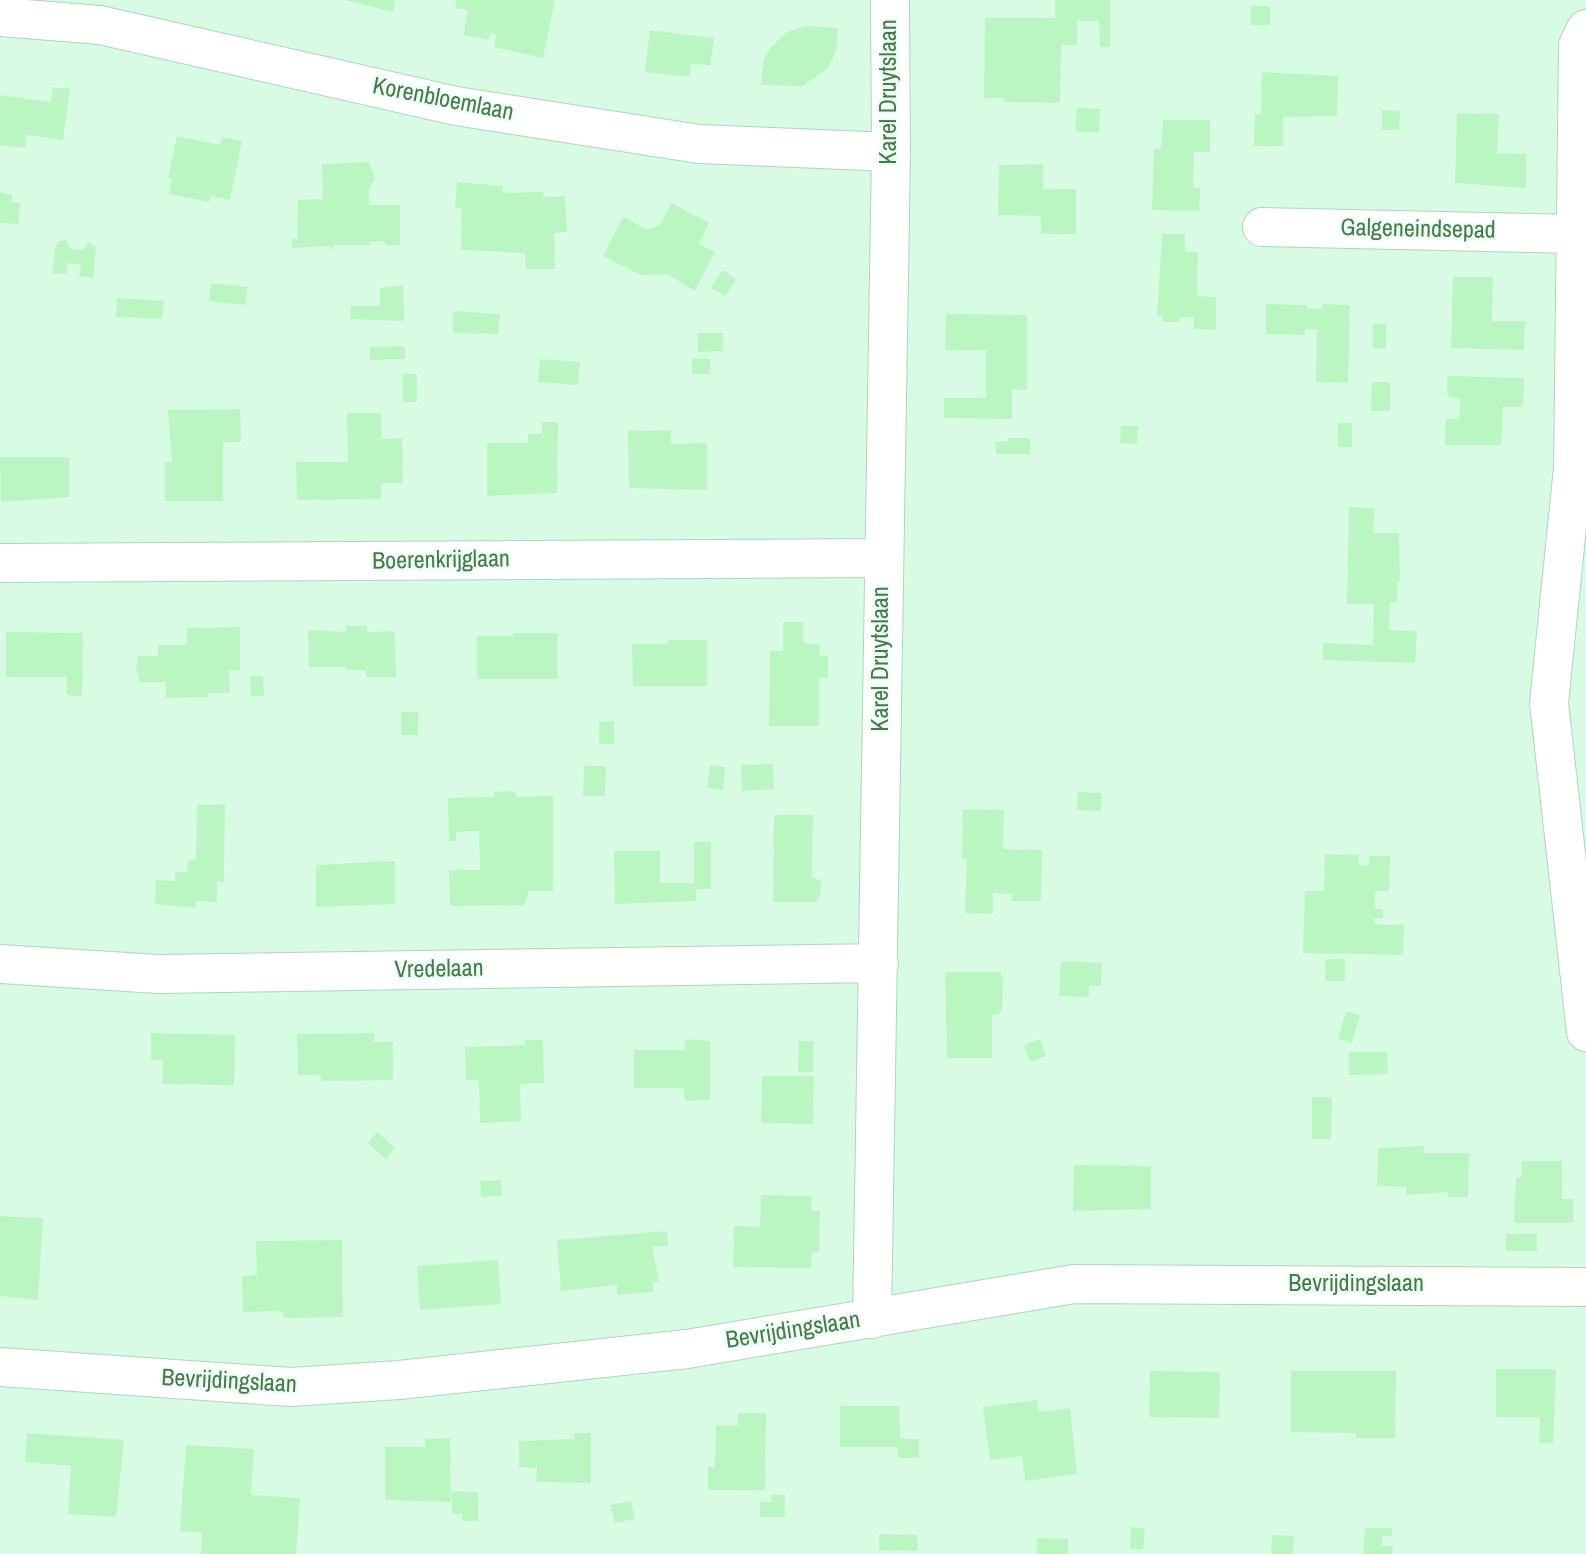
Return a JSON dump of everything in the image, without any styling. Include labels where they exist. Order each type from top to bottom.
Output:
[{"type":"street","name":"Karel Druytslaan","points":[[872,1319],[891,152],[890,0]]},
{"type":"street","name":"Korenbloemlaan","points":[[0,17],[100,25],[456,106],[699,144],[891,152]]},
{"type":"street","points":[[1586,29],[1578,45],[1573,468],[1549,703],[1586,1031]]},
{"type":"street","name":"Galgeneindsepad","points":[[1262,227],[1575,234]]},
{"type":"street","name":"Boerenkrijglaan","points":[[0,563],[883,558]]},
{"type":"street","name":"Vredelaan","points":[[0,964],[171,974],[879,963]]},
{"type":"street","name":"Bevrijdingslaan","points":[[0,1367],[290,1387],[399,1380],[687,1349],[1074,1284],[1586,1287]]},
{"type":"shaded area","points":[[0,0],[1586,0],[1586,1554],[0,1554]]},
{"type":"building","points":[[345,0],[395,0],[393,12]]},
{"type":"building","points":[[457,0],[555,0],[543,58],[494,47],[497,35],[490,33],[488,40],[463,35],[468,10],[455,8]]},
{"type":"building","points":[[1055,0],[1110,0],[1110,47],[1100,47],[1099,21],[1077,21],[1077,45],[1061,45],[1060,103],[1005,102],[1004,98],[984,98],[985,18],[1055,18]]},
{"type":"building","points":[[1251,6],[1270,6],[1270,25],[1251,25]]},
{"type":"building","points":[[806,26],[838,28],[836,52],[826,70],[802,86],[761,85],[764,59],[771,47],[787,32]]},
{"type":"building","points":[[650,30],[714,38],[710,66],[691,63],[689,77],[645,72]]},
{"type":"building","points":[[1262,72],[1338,76],[1337,116],[1283,117],[1283,146],[1254,146],[1255,114],[1261,114]]},
{"type":"building","points":[[53,87],[70,89],[63,140],[27,135],[25,148],[0,145],[0,95],[51,102]]},
{"type":"building","points":[[1077,108],[1100,109],[1099,133],[1075,131]]},
{"type":"building","points":[[1382,110],[1400,111],[1399,130],[1382,130]]},
{"type":"building","points":[[1457,113],[1499,114],[1497,153],[1526,154],[1526,188],[1455,183]]},
{"type":"building","points":[[1163,120],[1210,120],[1210,152],[1194,152],[1193,188],[1200,188],[1199,211],[1152,210],[1154,149],[1161,149]]},
{"type":"building","points":[[177,136],[220,145],[222,137],[242,141],[230,200],[211,196],[209,202],[169,194],[172,179],[168,178]]},
{"type":"building","points":[[369,162],[375,178],[369,189],[369,205],[400,205],[400,245],[386,245],[384,241],[371,242],[370,245],[335,245],[332,249],[328,246],[292,248],[292,239],[297,239],[298,200],[323,199],[322,164]]},
{"type":"building","points":[[1043,164],[1043,189],[1076,189],[1076,234],[1041,234],[1041,216],[998,215],[999,165]]},
{"type":"building","points":[[457,182],[503,186],[502,193],[543,192],[543,197],[565,196],[567,232],[554,233],[555,269],[526,269],[525,253],[461,250],[462,209],[455,208]]},
{"type":"building","points":[[0,192],[12,195],[12,202],[20,203],[18,224],[0,223]]},
{"type":"building","points":[[672,203],[709,223],[699,244],[715,252],[695,291],[667,274],[641,275],[603,256],[623,217],[646,229],[659,226]]},
{"type":"building","points":[[1162,234],[1185,234],[1185,252],[1198,252],[1197,296],[1216,297],[1216,330],[1194,329],[1194,317],[1180,317],[1180,322],[1162,322],[1162,316],[1157,316]]},
{"type":"building","points":[[66,240],[70,248],[82,250],[89,243],[96,247],[93,278],[79,276],[81,264],[68,263],[66,274],[52,273],[56,245],[59,241]]},
{"type":"building","points":[[722,270],[736,279],[725,296],[711,288]]},
{"type":"building","points":[[1453,277],[1493,277],[1492,321],[1525,321],[1524,350],[1451,348]]},
{"type":"building","points":[[211,283],[248,287],[245,305],[209,301]]},
{"type":"building","points":[[403,285],[404,321],[350,319],[351,306],[380,306],[380,288]]},
{"type":"building","points":[[117,298],[164,301],[162,319],[116,317]]},
{"type":"building","points":[[1266,304],[1307,305],[1307,308],[1322,309],[1322,304],[1350,305],[1348,383],[1316,382],[1317,329],[1305,329],[1305,335],[1266,334]]},
{"type":"building","points":[[453,311],[500,314],[498,334],[453,333]]},
{"type":"building","points":[[946,314],[1027,315],[1027,390],[1012,389],[1012,419],[944,418],[944,398],[986,398],[986,350],[945,350]]},
{"type":"building","points":[[1373,324],[1386,324],[1386,349],[1373,348]]},
{"type":"building","points":[[697,333],[723,333],[723,351],[698,352]]},
{"type":"building","points":[[405,346],[405,359],[370,360],[370,347]]},
{"type":"building","points":[[692,358],[710,359],[710,374],[692,374]]},
{"type":"building","points":[[540,359],[580,362],[578,385],[538,382]]},
{"type":"building","points":[[403,374],[417,374],[417,402],[403,402]]},
{"type":"building","points":[[1450,376],[1524,378],[1523,407],[1503,407],[1501,445],[1445,445],[1446,419],[1459,419],[1460,398],[1450,398],[1447,393],[1447,379]]},
{"type":"building","points":[[1372,382],[1390,382],[1390,411],[1371,411]]},
{"type":"building","points":[[240,409],[241,442],[223,442],[223,501],[165,501],[165,462],[172,462],[168,410]]},
{"type":"building","points":[[347,413],[381,413],[381,439],[402,438],[403,483],[381,483],[381,499],[297,500],[296,462],[348,462]]},
{"type":"building","points":[[542,422],[558,422],[557,493],[487,496],[487,443],[527,443],[528,434],[542,434]]},
{"type":"building","points":[[1338,423],[1352,423],[1352,447],[1338,447]]},
{"type":"building","points":[[1121,426],[1138,426],[1137,444],[1120,443]]},
{"type":"building","points":[[671,430],[671,444],[707,443],[707,490],[629,488],[628,431]]},
{"type":"building","points":[[1007,438],[1030,438],[1030,454],[996,454],[995,442],[1007,441]]},
{"type":"building","points":[[0,457],[69,457],[69,497],[1,502]]},
{"type":"building","points":[[1349,507],[1375,508],[1373,533],[1399,533],[1400,581],[1397,582],[1397,602],[1390,602],[1389,630],[1417,631],[1415,663],[1323,660],[1323,643],[1373,645],[1374,604],[1347,604]]},
{"type":"building","points":[[783,622],[803,622],[803,643],[820,644],[819,656],[828,656],[828,678],[819,678],[819,726],[769,726],[770,651],[783,651]]},
{"type":"building","points":[[346,626],[367,626],[367,632],[395,631],[396,677],[366,677],[366,670],[346,670],[347,667],[309,667],[308,630],[346,632]]},
{"type":"building","points":[[240,627],[240,670],[229,670],[230,693],[208,693],[208,697],[166,698],[166,682],[139,682],[139,673],[136,673],[138,656],[158,656],[158,645],[187,645],[187,628]]},
{"type":"building","points":[[6,632],[83,633],[82,696],[67,695],[67,677],[6,677]]},
{"type":"building","points":[[513,633],[557,633],[557,679],[477,679],[477,636],[513,636]]},
{"type":"building","points":[[668,640],[707,640],[707,686],[633,686],[632,644],[668,644]]},
{"type":"building","points":[[250,676],[263,676],[264,696],[251,696]]},
{"type":"building","points":[[401,712],[418,712],[418,735],[401,735]]},
{"type":"building","points":[[614,721],[614,744],[599,744],[599,722]]},
{"type":"building","points":[[773,764],[774,789],[742,791],[741,765]]},
{"type":"building","points":[[710,765],[725,767],[723,790],[707,788]]},
{"type":"building","points":[[584,766],[606,766],[605,796],[583,796]]},
{"type":"building","points":[[515,791],[516,797],[553,796],[553,891],[529,891],[524,905],[450,906],[449,870],[480,870],[479,831],[456,832],[456,841],[449,841],[448,798],[494,797],[494,792]]},
{"type":"building","points":[[1078,792],[1101,793],[1101,811],[1077,810]]},
{"type":"building","points":[[225,804],[224,882],[217,882],[217,902],[196,901],[196,908],[155,904],[156,880],[175,881],[175,872],[187,872],[188,860],[196,860],[197,805]]},
{"type":"building","points":[[963,809],[1004,810],[1003,849],[1042,850],[1041,901],[1012,901],[1013,894],[993,893],[993,914],[965,913],[967,859],[962,858]]},
{"type":"building","points":[[774,815],[813,815],[812,877],[821,881],[820,898],[817,898],[817,902],[773,902]]},
{"type":"building","points":[[694,842],[711,842],[711,889],[696,889],[696,901],[615,904],[614,851],[660,851],[660,883],[694,883]]},
{"type":"building","points":[[1325,854],[1359,855],[1358,865],[1369,866],[1369,856],[1390,856],[1389,891],[1375,891],[1375,909],[1383,909],[1383,918],[1374,918],[1374,924],[1404,925],[1403,955],[1303,953],[1305,891],[1324,891]]},
{"type":"building","points":[[395,861],[395,904],[316,907],[316,865]]},
{"type":"building","points":[[1326,959],[1345,959],[1345,981],[1325,981]]},
{"type":"building","points":[[1061,961],[1102,963],[1101,986],[1089,986],[1089,997],[1059,996]]},
{"type":"building","points":[[945,972],[999,972],[1003,977],[1002,1009],[998,1015],[992,1015],[992,1058],[947,1058]]},
{"type":"building","points":[[1346,1011],[1360,1015],[1352,1043],[1338,1039]]},
{"type":"building","points":[[151,1033],[235,1035],[234,1085],[162,1084],[163,1060],[151,1060]]},
{"type":"building","points":[[374,1033],[374,1042],[393,1042],[393,1080],[321,1081],[321,1075],[298,1075],[297,1034]]},
{"type":"building","points":[[685,1039],[710,1041],[710,1100],[685,1101],[684,1088],[634,1088],[634,1050],[685,1050]]},
{"type":"building","points":[[1040,1039],[1046,1056],[1030,1062],[1024,1045]]},
{"type":"building","points":[[525,1040],[543,1040],[544,1083],[520,1084],[521,1121],[480,1123],[479,1080],[466,1080],[465,1047],[525,1045]]},
{"type":"building","points":[[799,1041],[813,1041],[813,1072],[798,1072]]},
{"type":"building","points":[[1349,1052],[1387,1052],[1388,1074],[1349,1075]]},
{"type":"building","points":[[762,1076],[814,1076],[813,1124],[761,1123]]},
{"type":"building","points":[[1312,1097],[1332,1097],[1331,1139],[1312,1139]]},
{"type":"building","points":[[377,1132],[395,1148],[386,1159],[368,1143]]},
{"type":"building","points":[[1424,1146],[1423,1153],[1469,1153],[1468,1197],[1448,1197],[1448,1192],[1406,1195],[1406,1187],[1377,1186],[1378,1148]]},
{"type":"building","points":[[1522,1161],[1562,1161],[1562,1199],[1573,1199],[1573,1223],[1514,1223],[1516,1177],[1522,1177]]},
{"type":"building","points":[[1074,1165],[1151,1166],[1151,1209],[1073,1211]]},
{"type":"building","points":[[501,1180],[502,1196],[481,1197],[480,1181]]},
{"type":"building","points":[[761,1195],[812,1196],[811,1211],[820,1211],[819,1252],[812,1252],[811,1268],[733,1267],[734,1226],[760,1227]]},
{"type":"building","points":[[0,1216],[43,1218],[38,1300],[0,1296]]},
{"type":"building","points":[[667,1231],[668,1246],[652,1247],[659,1281],[653,1282],[653,1292],[617,1295],[617,1285],[561,1291],[557,1240]]},
{"type":"building","points":[[1506,1234],[1537,1234],[1537,1251],[1506,1251]]},
{"type":"building","points":[[342,1240],[343,1317],[283,1318],[283,1311],[243,1312],[242,1276],[257,1275],[256,1241]]},
{"type":"building","points":[[498,1260],[501,1304],[420,1310],[417,1266]]},
{"type":"building","points":[[1496,1369],[1556,1369],[1553,1443],[1539,1443],[1540,1417],[1496,1417]]},
{"type":"building","points":[[1150,1371],[1220,1372],[1219,1418],[1149,1417]]},
{"type":"building","points":[[1291,1371],[1396,1371],[1395,1438],[1356,1438],[1356,1433],[1291,1432]]},
{"type":"building","points":[[1037,1400],[1038,1412],[1070,1408],[1077,1474],[1025,1481],[1022,1456],[990,1460],[983,1407]]},
{"type":"building","points":[[840,1406],[899,1406],[900,1439],[919,1439],[919,1458],[898,1458],[898,1447],[840,1447]]},
{"type":"building","points":[[738,1413],[766,1413],[765,1490],[708,1490],[708,1467],[715,1467],[716,1425],[738,1426]]},
{"type":"building","points":[[27,1433],[124,1440],[116,1517],[68,1514],[71,1466],[25,1462]]},
{"type":"building","points":[[574,1433],[591,1433],[591,1483],[536,1482],[537,1468],[519,1467],[519,1441],[574,1439]]},
{"type":"building","points":[[450,1438],[451,1502],[385,1500],[385,1447],[425,1447],[425,1439]]},
{"type":"building","points":[[186,1445],[254,1449],[251,1495],[300,1498],[296,1554],[201,1554],[202,1533],[180,1531]]},
{"type":"building","points":[[452,1491],[478,1492],[478,1521],[462,1521],[462,1514],[452,1514]]},
{"type":"building","points":[[771,1495],[785,1495],[785,1517],[760,1517],[760,1502],[771,1502]]},
{"type":"building","points":[[631,1501],[635,1519],[615,1523],[610,1505]]},
{"type":"building","points":[[1131,1527],[1145,1528],[1143,1549],[1130,1549]]},
{"type":"building","points":[[1365,1528],[1392,1528],[1392,1536],[1382,1536],[1382,1546],[1393,1546],[1392,1554],[1363,1554]]},
{"type":"building","points":[[879,1534],[917,1535],[917,1551],[879,1550]]},
{"type":"building","points":[[1272,1535],[1294,1536],[1293,1554],[1271,1554]]},
{"type":"building","points":[[1037,1538],[1068,1539],[1068,1554],[1037,1554]]}]
